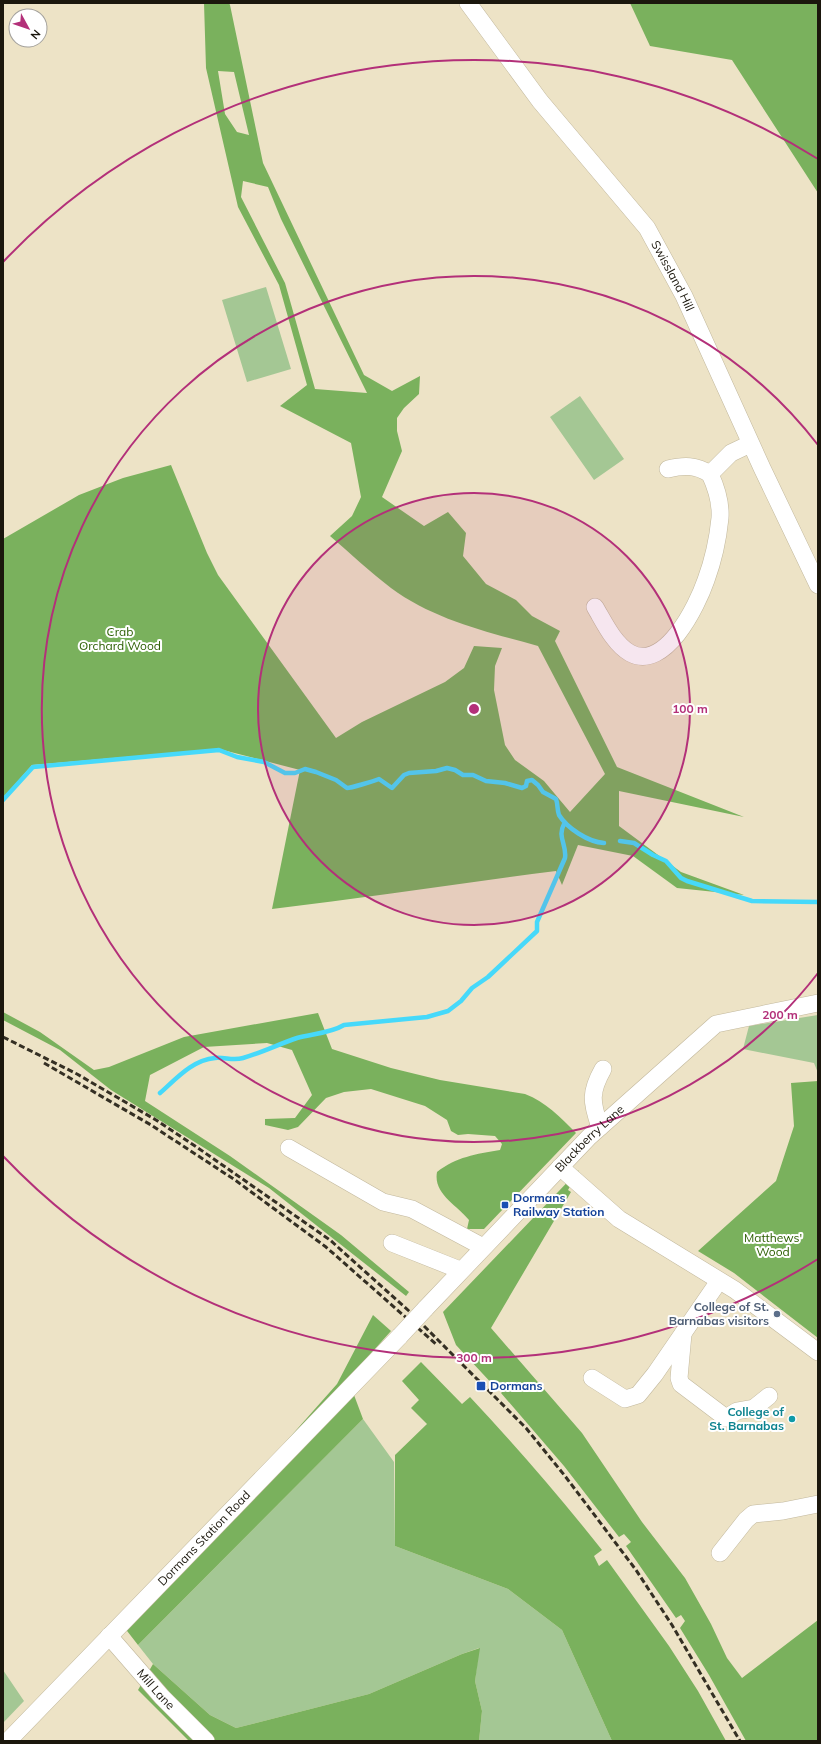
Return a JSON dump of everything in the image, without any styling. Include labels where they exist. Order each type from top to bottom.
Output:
[{"type":"street","name":"Swissland Hill","points":[[468,3],[540,101],[647,228],[684,296],[750,444],[818,585]]},
{"type":"street","points":[[710,474],[731,453],[750,444]]},
{"type":"street","points":[[595,607],[620,644],[629,652],[638,656],[648,657],[669,644],[688,619],[706,580],[716,544],[720,516],[716,486],[710,474],[699,468],[682,465],[668,470]]},
{"type":"street","name":"Blackberry Lane","points":[[400,1336],[460,1270],[600,1127],[716,1024],[818,1003]]},
{"type":"street","points":[[600,1127],[592,1102],[596,1083],[603,1069]]},
{"type":"street","points":[[289,1148],[383,1202],[412,1208],[483,1247]]},
{"type":"street","points":[[560,1167],[619,1219],[735,1290],[818,1352]]},
{"type":"street","points":[[392,1243],[460,1270]]},
{"type":"street","points":[[592,1378],[625,1399],[638,1395],[683,1334],[719,1280]]},
{"type":"street","points":[[683,1334],[679,1378],[680,1384],[712,1409],[726,1418],[737,1411],[754,1408],[769,1396]]},
{"type":"street","name":"Dormans Station Road","points":[[8,1741],[400,1336]]},
{"type":"street","points":[[720,1552],[746,1520],[753,1514],[783,1511],[818,1504]]},
{"type":"street","name":"Mill Lane","points":[[109,1636],[162,1697],[206,1741]]},
{"type":"green space","name":"Crab Orchard Wood","points":[[204,3],[229,3],[263,163],[364,375],[392,391],[420,376],[419,394],[404,408],[397,418],[397,431],[402,451],[382,497],[424,526],[448,512],[466,533],[463,556],[486,584],[516,600],[532,616],[560,631],[555,641],[617,767],[744,817],[619,791],[619,826],[681,872],[744,895],[677,888],[633,856],[578,845],[562,885],[556,871],[272,909],[300,770],[219,749],[32,765],[3,798],[3,539],[79,495],[123,478],[171,465],[207,553],[218,575],[336,738],[362,722],[445,682],[464,668],[474,646],[502,648],[495,666],[494,690],[505,745],[515,760],[544,781],[570,812],[605,774],[538,646],[462,624],[425,609],[391,588],[330,536],[352,516],[361,497],[351,443],[280,406],[307,385],[279,285],[238,207],[206,68]],"holes":[[[218,71],[234,72],[249,135],[237,132],[225,114]],[[243,181],[268,187],[281,219],[367,393],[315,389],[285,283],[241,197]]]},
{"type":"green space","points":[[630,3],[818,3],[818,193],[732,60],[650,46]]},
{"type":"green space","points":[[266,287],[291,369],[247,382],[222,300]]},
{"type":"green space","points":[[580,396],[624,459],[594,480],[550,417]]},
{"type":"green space","points":[[3,1012],[40,1032],[94,1070],[109,1067],[184,1037],[318,1013],[332,1049],[391,1068],[440,1080],[525,1094],[540,1101],[576,1133],[484,1229],[467,1229],[469,1220],[442,1193],[437,1180],[437,1172],[459,1160],[500,1150],[502,1144],[495,1136],[468,1134],[458,1135],[451,1131],[447,1120],[425,1106],[371,1089],[344,1092],[326,1098],[298,1127],[288,1130],[265,1125],[265,1119],[295,1118],[312,1095],[292,1050],[267,1043],[204,1047],[150,1075],[145,1101],[230,1156],[341,1235],[409,1292],[406,1296],[269,1188],[111,1090],[60,1050],[3,1020]]},
{"type":"green space","points":[[818,1015],[818,1073],[814,1063],[743,1049],[749,1026]]},
{"type":"green space","name":"Matthews' Wood","points":[[818,1081],[818,1338],[734,1273],[698,1251],[776,1181],[794,1126],[791,1083]]},
{"type":"green space","points":[[579,1170],[568,1190],[571,1192],[491,1328],[582,1433],[642,1522],[685,1578],[711,1624],[727,1658],[742,1678],[818,1620],[818,1741],[746,1741],[709,1675],[680,1628],[685,1621],[681,1615],[676,1618],[626,1546],[631,1542],[624,1534],[619,1537],[564,1466],[501,1393],[505,1389],[500,1382],[495,1387],[456,1345],[443,1312]]},
{"type":"green space","points":[[373,1315],[391,1331],[348,1379],[363,1419],[138,1645],[117,1618],[214,1523],[337,1384]]},
{"type":"green space","points":[[421,1362],[462,1404],[470,1397],[538,1472],[586,1530],[602,1550],[594,1556],[599,1566],[607,1560],[669,1646],[698,1691],[726,1741],[612,1741],[562,1630],[508,1589],[395,1546],[395,1455],[427,1424],[411,1408],[419,1400],[402,1381]]},
{"type":"green space","points":[[363,1419],[394,1462],[395,1546],[508,1589],[562,1630],[612,1741],[479,1741],[482,1711],[475,1681],[479,1648],[369,1694],[236,1728],[210,1715],[153,1664],[138,1645]]},
{"type":"green space","points":[[480,1648],[475,1681],[482,1711],[479,1741],[189,1741],[138,1690],[153,1664],[210,1715],[236,1728],[369,1694],[462,1654]]},
{"type":"green space","points":[[3,1670],[24,1701],[3,1723]]},
{"type":"waterway","points":[[3,800],[33,767],[219,750],[237,757],[264,762],[285,773],[295,773],[305,769],[316,772],[336,780],[347,788],[379,779],[392,788],[404,775],[409,773],[436,771],[447,768],[455,770],[463,775],[473,775],[486,781],[505,783],[522,788],[526,786],[527,781],[532,780],[543,792],[556,799],[559,815],[567,825],[578,834],[591,840],[604,843]]},
{"type":"waterway","points":[[160,1093],[178,1076],[199,1062],[215,1058],[243,1058],[297,1038],[327,1032],[344,1025],[427,1017],[448,1011],[461,1001],[472,988],[488,977],[537,931],[537,922],[565,858],[565,849],[561,833],[564,824]]},
{"type":"waterway","points":[[620,841],[634,843],[666,861],[681,878],[687,881],[752,901],[818,902]]},
{"type":"railway","points":[[3,1037],[77,1074],[156,1120],[198,1148],[330,1240],[409,1311],[526,1428],[565,1476],[636,1570],[672,1625],[740,1741]]},
{"type":"railway","points":[[44,1063],[151,1125],[235,1180],[326,1247],[436,1344]]},
{"type":"place","name":"Dormans Railway Station","points":[[505,1205]]},
{"type":"place","name":"College of St. Barnabas visitors","points":[[777,1314]]},
{"type":"place","name":"Dormans","points":[[481,1386]]},
{"type":"place","name":"College of St. Barnabas","points":[[792,1419]]}]
